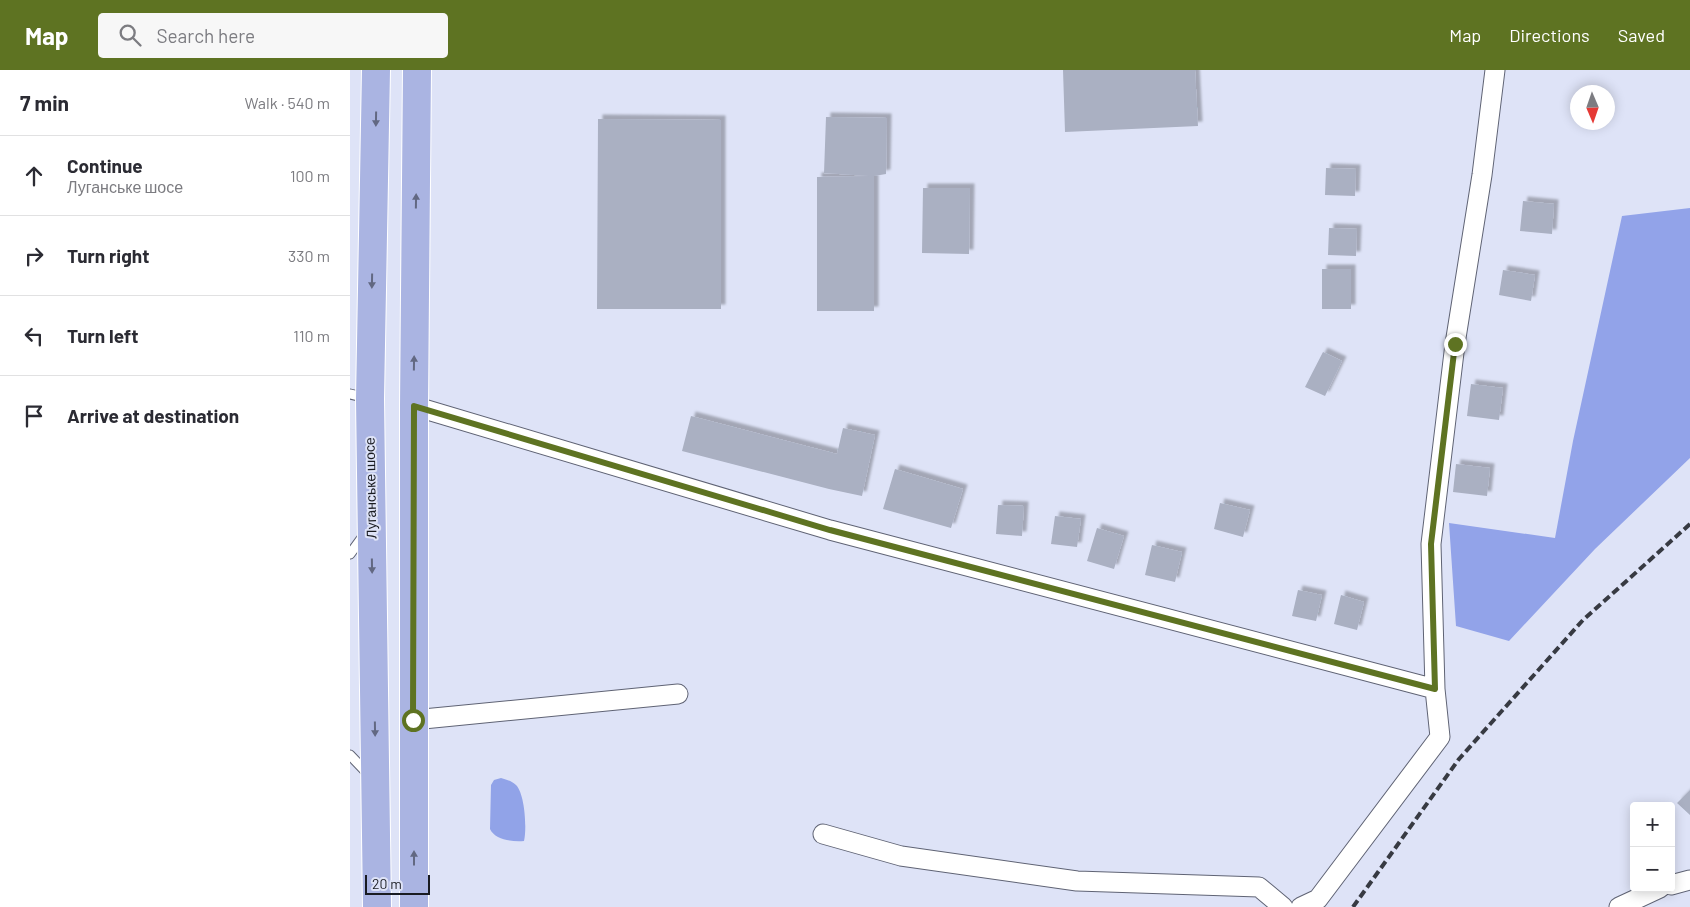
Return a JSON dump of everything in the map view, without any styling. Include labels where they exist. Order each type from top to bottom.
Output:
[{"type":"main road","name":"Луганське шосе","points":[[376,70],[360,396],[371,527],[377,907]]},
{"type":"main road","points":[[414,907],[414,406],[417,70]]},
{"type":"street","points":[[1301,907],[1318,899],[1440,737],[1435,689],[1431,544],[1455,344],[1482,175],[1495,70]]},
{"type":"street","points":[[414,406],[830,530],[1435,689]]},
{"type":"street","points":[[413,720],[678,694]]},
{"type":"street","points":[[823,834],[901,856],[1076,881],[1259,887],[1284,907]]},
{"type":"street","points":[[1675,884],[1690,880]]},
{"type":"street","points":[[1619,907],[1651,892]]},
{"type":"lane","points":[[350,554],[371,527]]},
{"type":"lane","points":[[350,755],[376,782]]},
{"type":"shaded area","points":[[1690,208],[1690,458],[1595,549],[1509,641],[1456,626],[1449,523],[1555,538],[1573,441],[1622,216]]},
{"type":"shaded area","points":[[501,778],[514,784],[519,789],[525,820],[524,841],[510,841],[500,838],[492,833],[490,829],[491,785],[494,780]]},
{"type":"building","points":[[1063,70],[1195,70],[1198,126],[1065,132]]},
{"type":"building","points":[[826,117],[887,118],[886,174],[874,176],[874,311],[817,311],[817,177],[869,176],[824,173]]},
{"type":"building","points":[[598,119],[721,120],[721,309],[597,309]]},
{"type":"building","points":[[1326,168],[1356,169],[1355,196],[1325,195]]},
{"type":"building","points":[[923,188],[970,188],[969,254],[922,253]]},
{"type":"building","points":[[1523,201],[1554,204],[1552,234],[1520,231]]},
{"type":"building","points":[[1329,228],[1357,229],[1356,256],[1328,255]]},
{"type":"building","points":[[1322,269],[1351,269],[1351,309],[1322,309]]},
{"type":"building","points":[[1503,270],[1535,275],[1531,301],[1499,295]]},
{"type":"building","points":[[1323,352],[1342,361],[1325,396],[1305,387]]},
{"type":"building","points":[[1471,384],[1503,388],[1499,420],[1467,416]]},
{"type":"building","points":[[691,416],[837,454],[843,428],[875,435],[862,496],[682,451]]},
{"type":"building","points":[[1456,464],[1490,468],[1487,496],[1453,492]]},
{"type":"building","points":[[895,469],[963,489],[951,528],[883,509]]},
{"type":"building","points":[[1220,503],[1250,510],[1243,537],[1214,529]]},
{"type":"building","points":[[998,505],[1024,506],[1022,536],[996,534]]},
{"type":"building","points":[[1055,516],[1081,519],[1077,547],[1051,544]]},
{"type":"building","points":[[1097,528],[1124,536],[1114,569],[1087,561]]},
{"type":"building","points":[[1152,545],[1182,552],[1175,582],[1145,575]]},
{"type":"building","points":[[1298,590],[1322,595],[1316,621],[1292,616]]},
{"type":"building","points":[[1341,595],[1364,602],[1357,630],[1334,624]]},
{"type":"building","points":[[1690,790],[1690,815],[1677,803]]},
{"type":"railway","points":[[1353,907],[1459,759],[1583,620],[1690,524]]},
{"type":"route","points":[[413,720],[414,406],[830,530],[1435,689],[1431,544],[1455,344]]}]
